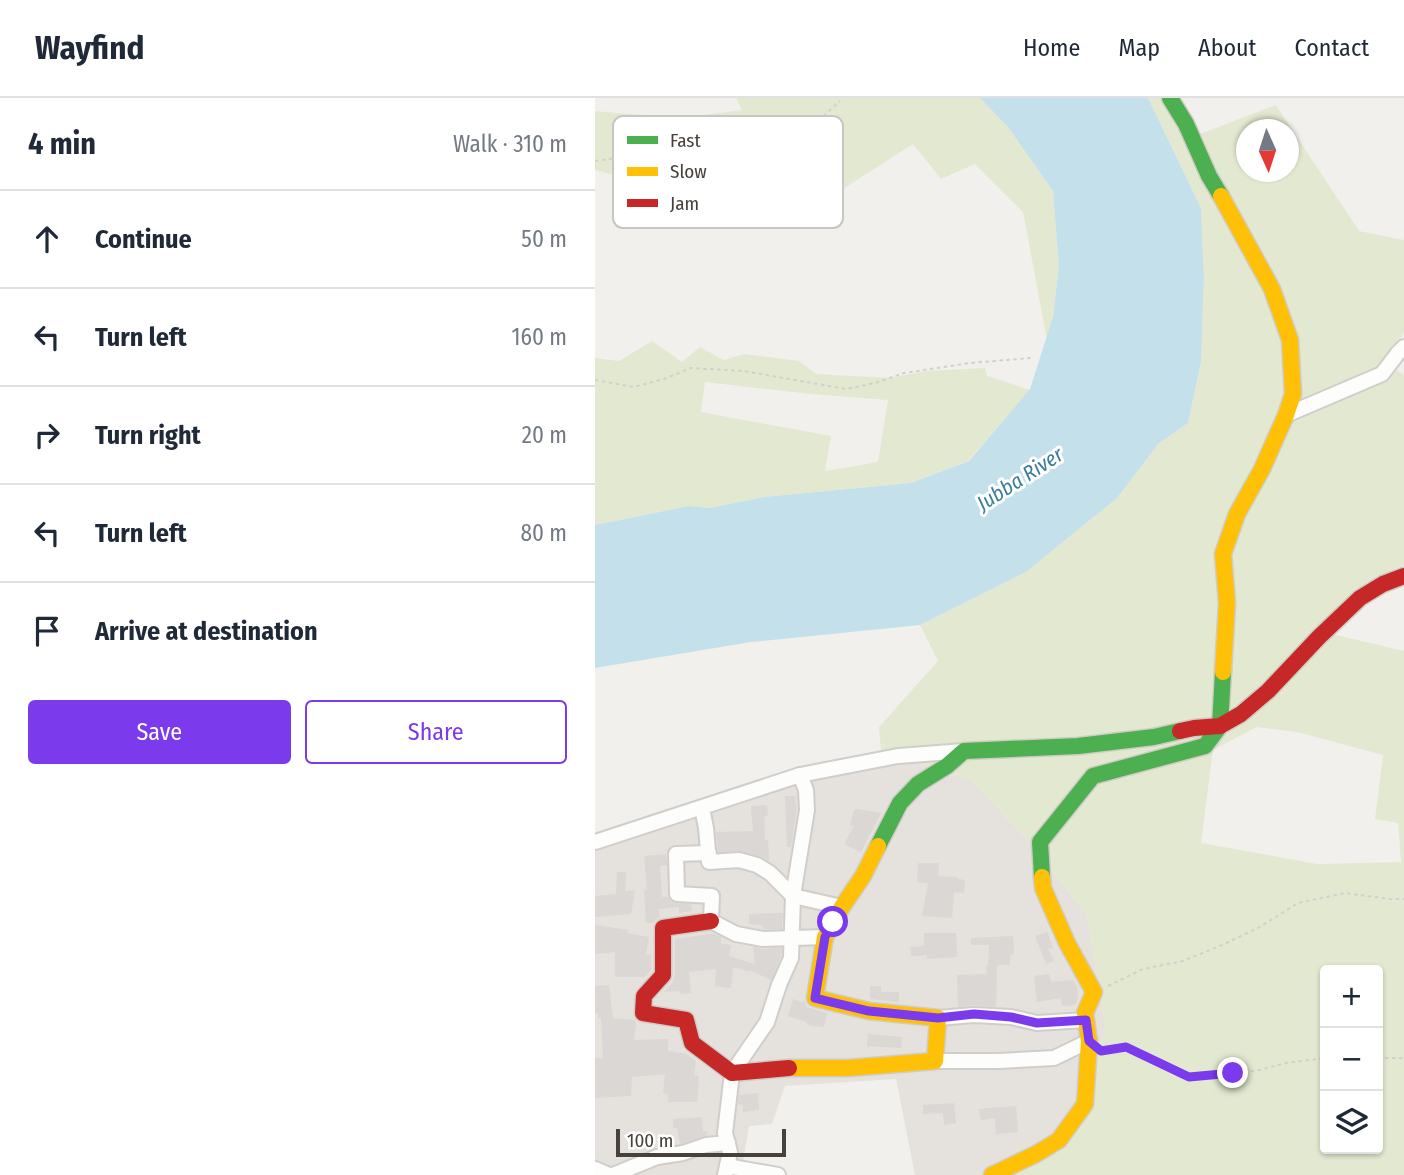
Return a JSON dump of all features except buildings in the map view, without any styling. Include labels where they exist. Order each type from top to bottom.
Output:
[{"type":"street","points":[[1170,98],[1186,124],[1209,176],[1272,289],[1290,340],[1293,394],[1262,469],[1237,514],[1223,554],[1227,603],[1220,726]]},
{"type":"street","points":[[1286,415],[1382,374],[1404,347]]},
{"type":"street","points":[[992,1175],[1059,1140],[1085,1104],[1089,1041],[1085,1013],[1094,992],[1066,943],[1042,888],[1041,842],[1093,776],[1205,746],[1220,726],[1241,714],[1268,691],[1360,598],[1383,584],[1404,576]]},
{"type":"street","points":[[595,842],[800,775],[898,756],[1078,746],[1220,726]]},
{"type":"street","points":[[964,751],[947,766],[918,784],[900,803],[863,876],[825,937],[815,998],[869,1011],[938,1018],[974,1014],[1011,1017],[1037,1023],[1086,1020]]},
{"type":"street","points":[[779,1175],[726,1170],[730,1152],[725,1133],[731,1073],[767,1022],[791,958],[793,897],[807,810],[806,790],[800,775]]},
{"type":"street","points":[[702,808],[709,862],[739,860],[764,868],[793,897],[842,907]]},
{"type":"street","points":[[709,853],[676,854],[677,894],[712,897],[711,921]]},
{"type":"street","points":[[825,937],[763,939],[736,934],[711,921],[663,928],[663,975],[645,996],[643,1013],[686,1020],[692,1043],[731,1073],[935,1061],[1054,1058],[1089,1041]]},
{"type":"street","points":[[935,1061],[938,1018]]},
{"type":"street","points":[[595,1169],[611,1175],[657,1157],[683,1153],[706,1145],[728,1143]]},
{"type":"path","points":[[823,116],[840,101]]},
{"type":"path","points":[[595,161],[613,158]]},
{"type":"path","points":[[595,380],[634,387],[691,368],[744,371],[846,389],[904,373],[970,363],[1031,358]]},
{"type":"path","points":[[1094,992],[1143,969],[1183,961],[1222,945],[1258,928],[1298,903],[1345,893],[1404,900]]},
{"type":"path","points":[[1089,1041],[1101,1051],[1126,1047],[1189,1077],[1255,1071],[1320,1059]]},
{"type":"path","points":[[1383,1058],[1404,1058]]},
{"type":"shaded area","points":[[881,751],[972,781],[1038,851],[1087,916],[1106,1029],[1058,1147],[1010,1175],[915,1175],[896,1079],[785,1086],[772,1124],[749,1126],[741,1175],[595,1175],[595,833],[779,778]]},
{"type":"green space","points":[[736,98],[980,98],[1008,127],[1053,191],[1059,266],[1053,317],[1047,340],[1023,212],[975,164],[941,179],[913,144],[843,189],[843,116],[695,116],[742,110]]},
{"type":"green space","points":[[1148,98],[1169,98],[1192,137],[1236,120],[1236,182],[1299,182],[1299,140],[1359,231],[1404,240],[1404,332],[1388,363],[1404,375],[1404,565],[1396,568],[1315,630],[1404,651],[1404,1175],[1010,1175],[1058,1147],[1106,1029],[1087,916],[1038,851],[972,781],[881,751],[879,727],[938,661],[920,625],[1026,572],[1117,498],[1159,443],[1188,423],[1201,362],[1204,277],[1201,208]],"holes":[[[1257,727],[1297,732],[1383,755],[1375,819],[1398,823],[1401,862],[1317,864],[1201,843],[1213,750]]]},
{"type":"green space","points":[[1276,105],[1285,119],[1239,119]]},
{"type":"green space","points":[[595,111],[655,116],[613,116],[613,175],[595,170]]},
{"type":"green space","points":[[652,341],[682,362],[700,347],[724,360],[744,354],[799,361],[816,374],[889,378],[926,371],[985,368],[987,376],[1030,390],[968,461],[911,483],[764,497],[710,508],[689,506],[595,525],[595,358],[619,361]],"holes":[[[705,382],[888,400],[878,462],[825,471],[831,436],[701,412]]]},
{"type":"water","name":"Jubba River","points":[[980,98],[1148,98],[1201,208],[1204,277],[1201,362],[1188,423],[1159,443],[1117,498],[1026,572],[920,625],[751,642],[595,668],[595,525],[689,506],[710,508],[764,497],[911,483],[969,461],[1030,389],[1053,317],[1059,266],[1053,191],[1008,127]]},
{"type":"traffic: fast","points":[[1170,98],[1186,124],[1221,196]]},
{"type":"traffic: fast","points":[[1042,877],[1040,842],[1093,776],[1205,746],[1220,726],[1223,672]]},
{"type":"traffic: fast","points":[[878,846],[900,803],[918,784],[947,766],[964,751],[1078,746],[1154,737],[1180,731]]},
{"type":"traffic: slow","points":[[1221,196],[1272,289],[1290,340],[1293,394],[1262,469],[1237,514],[1223,554],[1227,603],[1223,672]]},
{"type":"traffic: slow","points":[[789,1068],[848,1068],[935,1061],[938,1018],[869,1011],[815,998],[825,937],[863,876],[878,846]]},
{"type":"traffic: slow","points":[[992,1175],[1059,1140],[1085,1104],[1089,1041],[1085,1013],[1094,992],[1067,943],[1043,888],[1042,877]]},
{"type":"traffic: jam","points":[[1180,731],[1220,726],[1241,714],[1268,691],[1360,598],[1383,584],[1404,576]]},
{"type":"traffic: jam","points":[[711,921],[663,928],[663,975],[644,996],[643,1013],[686,1020],[692,1043],[732,1073],[789,1068]]},
{"type":"route","points":[[833,922],[825,937],[815,998],[869,1011],[938,1018],[974,1014],[1011,1017],[1037,1023],[1086,1020],[1089,1041],[1101,1051],[1126,1047],[1189,1077],[1233,1073]]}]
